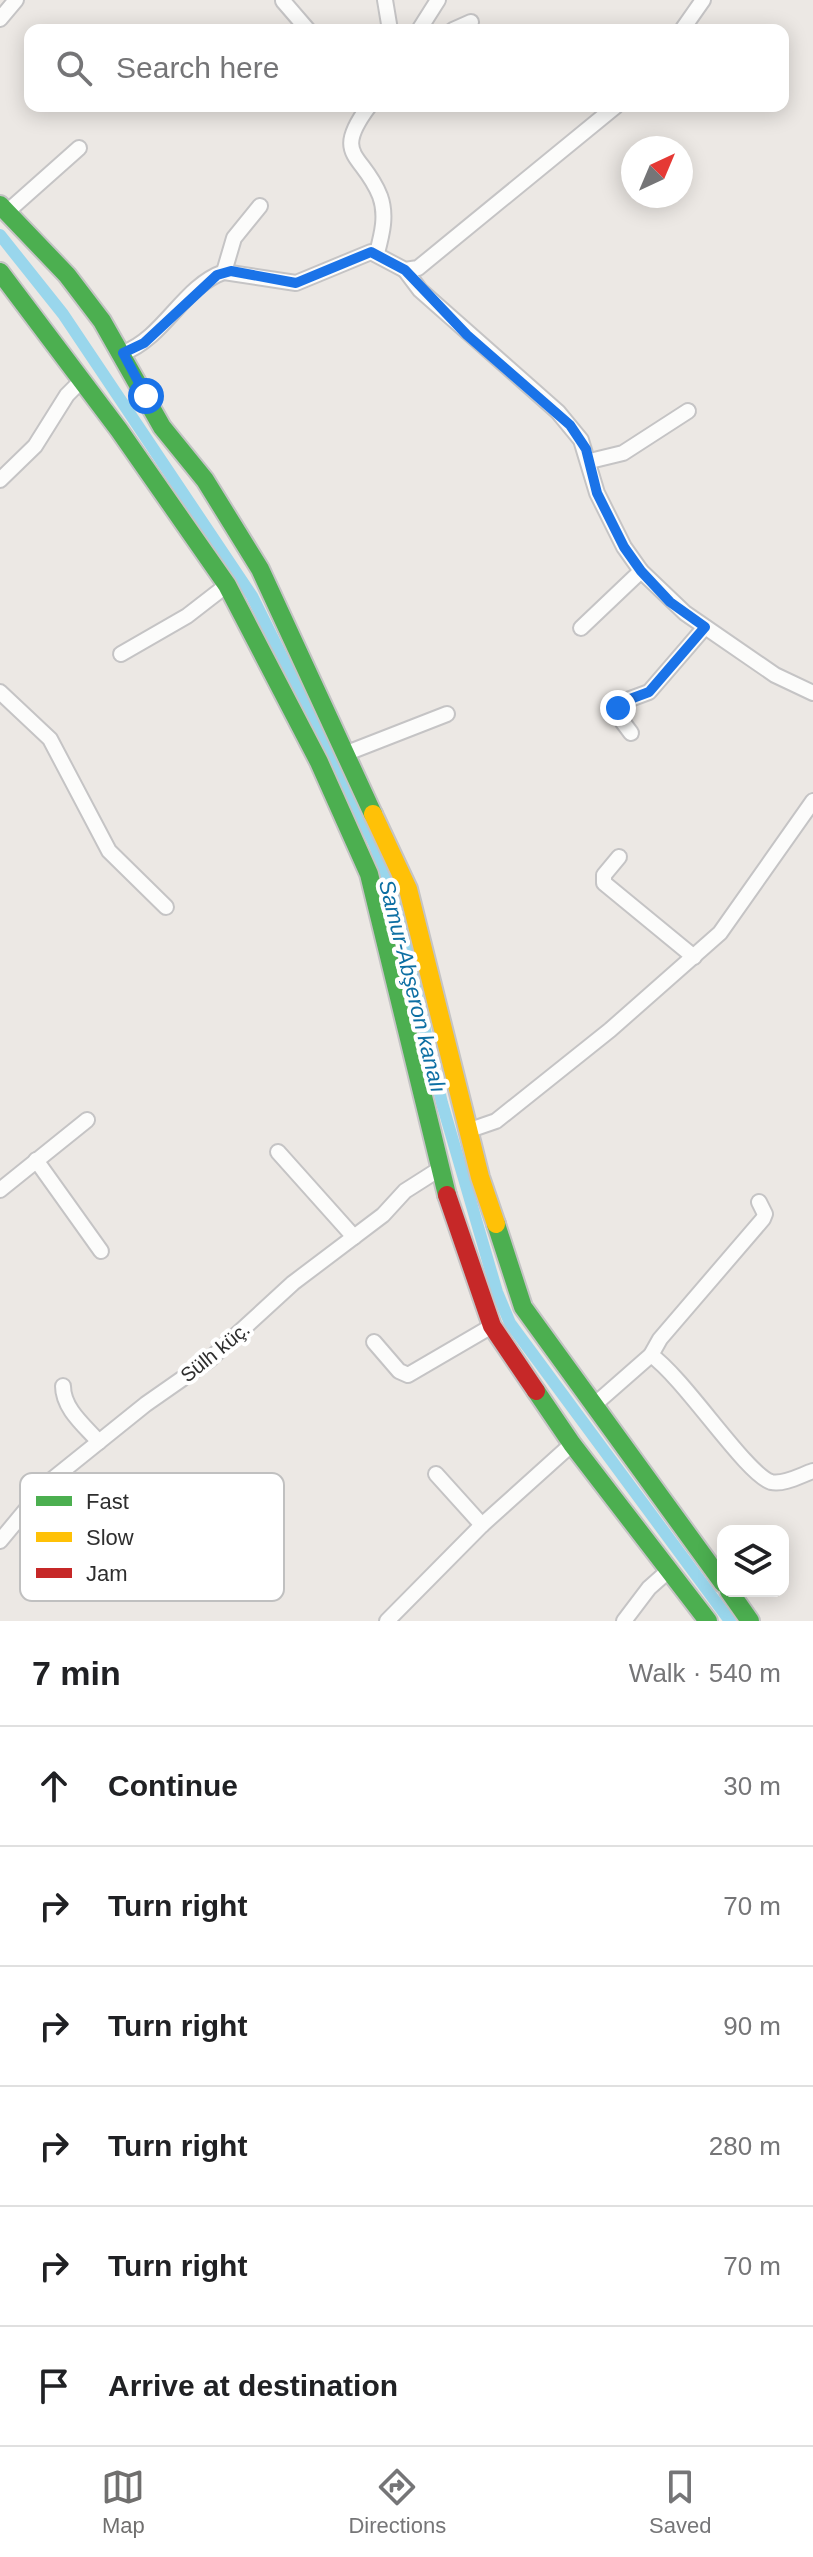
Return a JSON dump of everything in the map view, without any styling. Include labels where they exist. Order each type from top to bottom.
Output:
[{"type":"street","points":[[0,19],[16,0]]},
{"type":"street","points":[[385,0],[389,24]]},
{"type":"street","points":[[423,24],[438,0]]},
{"type":"street","points":[[686,24],[703,0]]},
{"type":"street","points":[[283,1],[303,24]]},
{"type":"street","points":[[466,24],[471,22]]},
{"type":"street","points":[[364,112],[355,123],[351,145],[357,162],[379,195],[384,218],[377,253]]},
{"type":"street","points":[[405,270],[426,263],[609,112]]},
{"type":"street","points":[[79,148],[3,208],[81,292],[123,353],[162,427],[205,480],[260,569],[408,889],[467,1131],[523,1307],[717,1575]]},
{"type":"street","points":[[123,353],[144,343],[200,288],[224,272],[234,238],[260,206]]},
{"type":"street","points":[[224,272],[296,283],[354,256],[377,253],[405,270],[467,335],[558,412],[581,440],[590,461],[597,493],[624,547],[670,602],[775,675],[813,693]]},
{"type":"street","points":[[0,272],[82,380],[227,585],[319,762],[369,874],[399,988],[438,1170],[492,1326],[572,1444],[667,1572],[708,1621]]},
{"type":"street","points":[[0,480],[35,446],[67,395],[82,380]]},
{"type":"street","points":[[590,461],[623,453],[688,411]]},
{"type":"street","points":[[581,628],[641,571]]},
{"type":"street","points":[[121,654],[187,616],[227,585]]},
{"type":"street","points":[[631,733],[619,717],[618,708],[622,702],[649,692],[705,627]]},
{"type":"street","points":[[0,692],[50,739],[109,851],[166,907]]},
{"type":"street","points":[[347,753],[447,714]]},
{"type":"street","points":[[467,1131],[496,1121],[610,1030],[694,957],[736,915],[778,846],[813,801]]},
{"type":"street","points":[[619,857],[604,875],[604,883],[694,957]]},
{"type":"street","points":[[0,1190],[87,1120]]},
{"type":"street","points":[[278,1152],[354,1237]]},
{"type":"street","points":[[36,1160],[101,1251]]},
{"type":"street","name":"Sülh küç.","points":[[60,1473],[209,1360],[293,1283],[383,1215],[405,1191],[438,1170]]},
{"type":"street","points":[[594,1405],[651,1355],[660,1339],[763,1219],[764,1209],[759,1202]]},
{"type":"street","points":[[374,1342],[399,1371],[408,1375],[492,1326]]},
{"type":"street","points":[[651,1355],[688,1389],[762,1477],[780,1483],[813,1471]]},
{"type":"street","points":[[63,1386],[69,1407],[99,1442]]},
{"type":"street","points":[[387,1621],[482,1525],[572,1444]]},
{"type":"street","points":[[436,1474],[482,1525]]},
{"type":"street","name":"Sülh küç.","points":[[0,1541],[20,1517]]},
{"type":"street","points":[[624,1621],[649,1588],[667,1572]]},
{"type":"street","points":[[733,1597],[750,1621]]},
{"type":"waterway","name":"Samur-Abşeron kanalı","points":[[0,235],[63,314],[252,596],[374,843],[394,897],[442,1103],[497,1292],[510,1323],[730,1621]]},
{"type":"traffic: fast","points":[[0,205],[67,275],[102,321],[162,427],[205,480],[260,569],[373,814]]},
{"type":"traffic: fast","points":[[0,272],[119,430],[227,585],[319,762],[369,874],[447,1195]]},
{"type":"traffic: fast","points":[[496,1224],[523,1307],[717,1575]]},
{"type":"traffic: fast","points":[[536,1391],[572,1444],[708,1621]]},
{"type":"traffic: fast","points":[[733,1597],[750,1621]]},
{"type":"traffic: slow","points":[[373,814],[408,889],[480,1177],[496,1224]]},
{"type":"traffic: jam","points":[[447,1195],[492,1326],[536,1391]]},
{"type":"route","points":[[146,396],[123,353],[137,348],[156,334],[200,288],[217,275],[231,271],[296,283],[309,280],[365,252],[377,253],[405,270],[420,290],[467,335],[570,425],[586,449],[597,493],[624,547],[670,602],[705,627],[649,692],[622,702],[618,708]]}]
